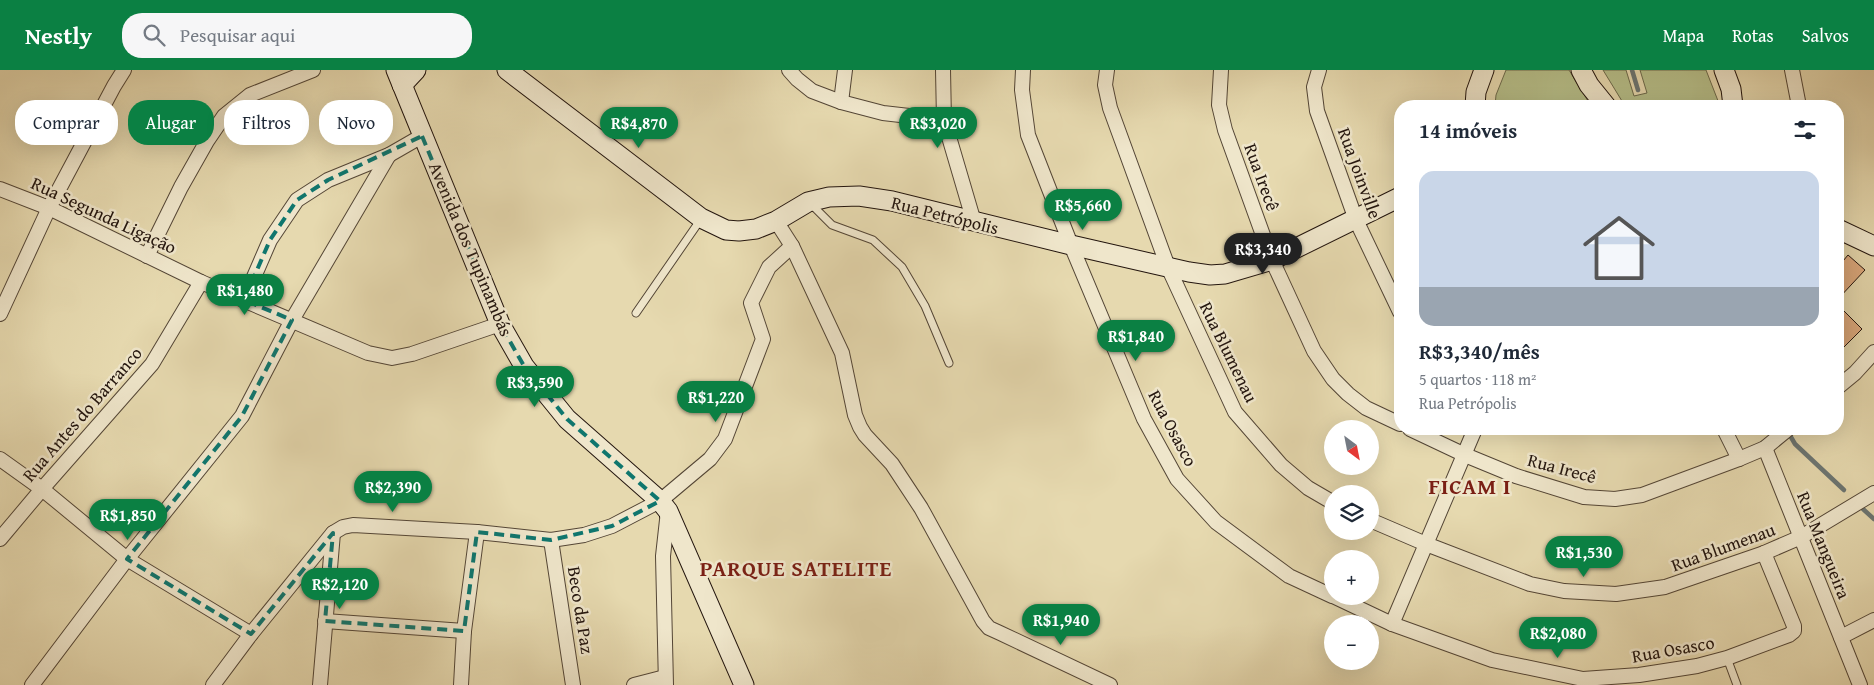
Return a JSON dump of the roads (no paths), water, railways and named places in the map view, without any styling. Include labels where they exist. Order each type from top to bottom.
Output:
[{"type":"street","points":[[1,310],[49,208],[124,70]]},
{"type":"street","points":[[147,256],[181,187],[207,141],[224,116],[250,95],[313,70]]},
{"type":"street","points":[[399,78],[416,70]]},
{"type":"street","name":"Rua Petrópolis","points":[[507,70],[701,218],[726,230],[756,229],[776,221],[808,202],[829,197],[859,196],[892,201],[1071,245],[1210,275],[1226,274],[1272,260],[1394,200]]},
{"type":"street","points":[[789,70],[812,91],[841,102],[883,113],[944,120]]},
{"type":"street","points":[[841,102],[845,70]]},
{"type":"street","points":[[943,70],[944,120],[974,222]]},
{"type":"street","name":"Rua Osasco","points":[[1023,70],[1022,90],[1028,135],[1071,245],[1144,419],[1177,479],[1216,522],[1289,576],[1324,592]]},
{"type":"street","name":"Rua Blumenau","points":[[1107,70],[1105,85],[1110,108],[1168,267],[1235,412],[1281,465],[1308,488],[1324,497]]},
{"type":"street","name":"Rua Irecê","points":[[1221,70],[1219,105],[1225,130],[1272,260],[1314,351],[1333,379],[1348,394],[1366,408],[1394,421]]},
{"type":"street","name":"Rua Joinville","points":[[1319,70],[1314,87],[1317,111],[1356,220],[1394,299]]},
{"type":"street","points":[[1475,100],[1476,92],[1484,70]]},
{"type":"street","points":[[1580,70],[1601,100]]},
{"type":"street","points":[[1792,70],[1798,100]]},
{"type":"street","points":[[1730,75],[1732,100]]},
{"type":"street","name":"Avenida dos Tupinambás","points":[[399,78],[500,324],[524,366],[567,419],[664,506],[680,538],[744,685]]},
{"type":"street","points":[[244,300],[270,240],[297,200],[328,180],[390,154],[422,136]]},
{"type":"street","points":[[32,685],[128,559],[242,416],[292,320],[390,154]]},
{"type":"street","name":"Rua Segunda Ligação","points":[[0,189],[49,208],[201,282],[368,353],[392,358],[412,354],[500,324]]},
{"type":"street","points":[[776,221],[792,246],[842,353],[855,415],[860,427],[892,464],[921,508],[989,628],[1110,685]]},
{"type":"street","points":[[1844,232],[1874,246]]},
{"type":"street","points":[[213,685],[250,634],[333,533],[343,526],[477,532],[551,540],[584,535],[664,506],[710,459],[725,439],[763,339],[751,303],[769,267],[792,246]]},
{"type":"street","name":"Rua Antes do Barranco","points":[[0,539],[152,364],[201,282]]},
{"type":"street","points":[[1844,382],[1874,352]]},
{"type":"street","name":"Rua Irecê","points":[[1423,435],[1516,476],[1584,496],[1615,499],[1642,495],[1739,459],[1765,448],[1780,435]]},
{"type":"street","points":[[1392,624],[1473,435]]},
{"type":"street","points":[[1727,435],[1739,459]]},
{"type":"street","name":"Rua Mangueira","points":[[1765,448],[1860,685]]},
{"type":"street","points":[[0,460],[42,489],[128,559],[250,634]]},
{"type":"street","name":"Rua Blumenau","points":[[1379,524],[1530,584],[1564,591],[1616,594],[1665,587],[1764,553],[1801,537],[1874,493]]},
{"type":"street","points":[[634,685],[666,681],[663,556],[664,506]]},
{"type":"street","points":[[461,685],[464,631],[477,532]]},
{"type":"street","points":[[320,685],[333,533]]},
{"type":"street","points":[[663,556],[680,538]]},
{"type":"street","name":"Beco da Paz","points":[[551,540],[574,685]]},
{"type":"street","name":"Rua Osasco","points":[[1352,605],[1392,624],[1492,660],[1583,682],[1640,676],[1697,666],[1727,658],[1794,632],[1794,626],[1764,553]]},
{"type":"street","points":[[1841,638],[1874,620]]},
{"type":"street","points":[[325,621],[464,631]]},
{"type":"lane","points":[[808,202],[832,225],[873,240],[902,267],[925,306],[949,363]]},
{"type":"lane","points":[[636,313],[701,218]]},
{"type":"lane","points":[[1727,658],[1737,685]]},
{"type":"waterway","points":[[1632,70],[1638,90]]},
{"type":"waterway","points":[[1790,435],[1795,444],[1844,490]]},
{"type":"waterway","points":[[1863,509],[1874,519]]},
{"type":"district","name":"FICAM I","points":[[1470,486]]},
{"type":"district","name":"PARQUE SATELITE","points":[[796,568]]}]
